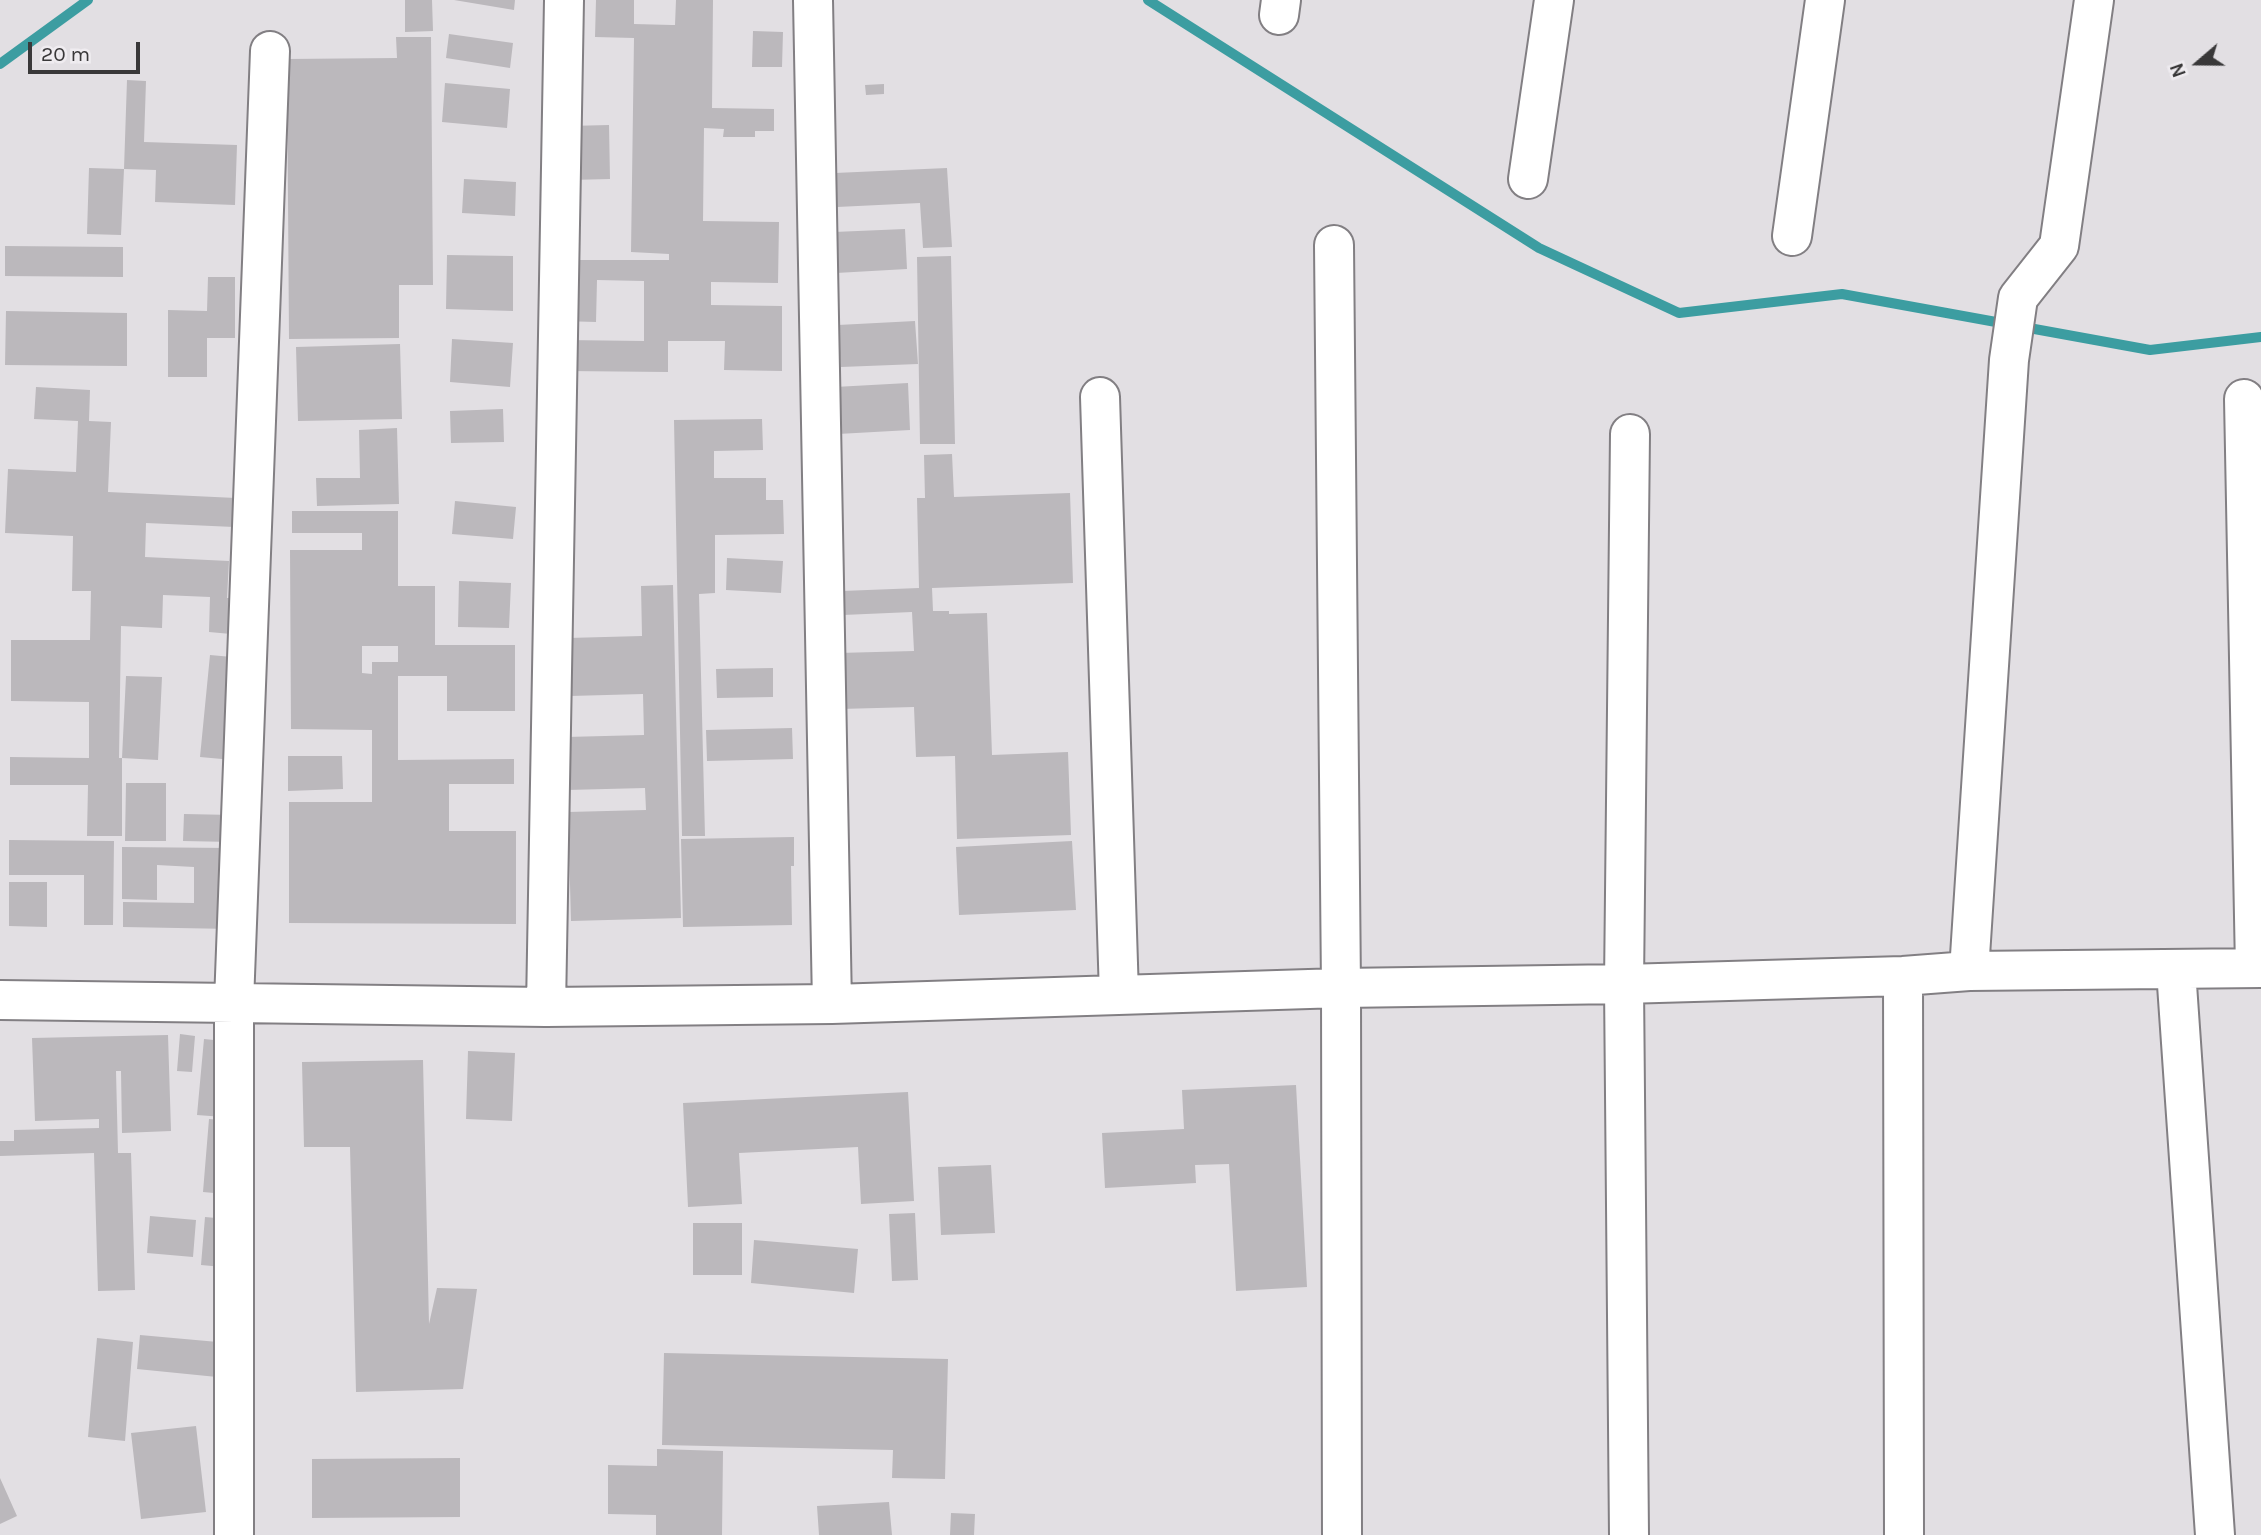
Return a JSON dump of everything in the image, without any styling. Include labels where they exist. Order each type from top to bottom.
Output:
[{"type":"street","points":[[546,1007],[564,0]]},
{"type":"street","points":[[813,0],[832,1004]]},
{"type":"street","points":[[1528,180],[1554,0]]},
{"type":"street","points":[[1792,236],[1825,0]]},
{"type":"street","points":[[1969,971],[2009,360],[2018,298],[2059,246],[2094,0]]},
{"type":"street","points":[[233,1535],[234,1002],[270,51]]},
{"type":"street","points":[[1334,245],[1341,988],[1342,1535]]},
{"type":"street","points":[[1100,397],[1119,995]]},
{"type":"street","points":[[0,1000],[546,1007],[832,1004],[1341,988],[1903,976],[1969,971],[2258,968],[2244,399]]},
{"type":"street","points":[[1629,1535],[1624,984],[1630,434]]},
{"type":"street","points":[[2176,970],[2215,1535]]},
{"type":"street","points":[[1903,976],[1904,1535]]},
{"type":"building","points":[[405,0],[432,0],[433,31],[405,32]]},
{"type":"building","points":[[454,0],[515,0],[514,10]]},
{"type":"building","points":[[596,0],[634,0],[634,24],[675,25],[676,0],[713,0],[712,108],[774,109],[774,131],[755,131],[755,137],[723,137],[724,129],[704,128],[703,221],[779,222],[778,283],[711,282],[711,305],[782,306],[782,371],[724,370],[725,341],[668,341],[668,372],[566,371],[565,340],[644,341],[644,281],[597,280],[596,322],[561,321],[561,260],[669,260],[669,254],[631,252],[634,38],[595,37]]},
{"type":"building","points":[[753,31],[783,32],[782,67],[752,67]]},
{"type":"building","points":[[449,34],[513,43],[510,68],[446,58]]},
{"type":"building","points":[[396,37],[431,37],[433,285],[399,285],[399,338],[289,339],[287,59],[397,58]]},
{"type":"building","points":[[127,80],[146,81],[144,142],[237,145],[235,205],[155,202],[156,170],[124,169]]},
{"type":"building","points":[[445,83],[510,89],[507,128],[442,122]]},
{"type":"building","points":[[884,84],[884,94],[866,95],[865,85]]},
{"type":"building","points":[[609,125],[610,179],[570,180],[569,126]]},
{"type":"building","points":[[89,168],[124,169],[121,235],[87,234]]},
{"type":"building","points":[[947,168],[952,247],[923,248],[920,203],[837,207],[835,173]]},
{"type":"building","points":[[464,179],[516,182],[515,216],[462,213]]},
{"type":"building","points":[[905,229],[907,269],[836,273],[834,232]]},
{"type":"building","points":[[5,246],[123,247],[123,277],[5,276]]},
{"type":"building","points":[[447,255],[513,256],[513,311],[446,309]]},
{"type":"building","points":[[951,256],[955,444],[920,444],[917,257]]},
{"type":"building","points":[[208,277],[235,277],[235,338],[207,338],[207,377],[168,377],[168,310],[207,311]]},
{"type":"building","points":[[6,311],[127,313],[127,366],[5,365]]},
{"type":"building","points":[[915,321],[918,364],[841,367],[838,325]]},
{"type":"building","points":[[452,339],[513,343],[510,387],[450,382]]},
{"type":"building","points":[[400,344],[402,419],[298,421],[296,347]]},
{"type":"building","points":[[908,383],[910,430],[838,434],[835,387]]},
{"type":"building","points":[[36,387],[90,390],[89,421],[111,422],[108,492],[236,498],[234,527],[146,523],[145,557],[229,561],[227,598],[233,598],[231,634],[209,632],[210,597],[163,595],[162,628],[121,626],[119,758],[122,758],[122,836],[87,836],[88,785],[10,785],[10,757],[89,758],[89,702],[11,701],[11,640],[90,640],[91,591],[72,591],[73,536],[5,533],[8,469],[76,472],[78,421],[34,419]]},
{"type":"building","points":[[503,409],[504,442],[451,443],[450,411]]},
{"type":"building","points":[[762,419],[763,450],[714,451],[714,478],[766,478],[766,500],[783,500],[784,534],[715,535],[715,593],[699,594],[705,836],[682,836],[674,420]]},
{"type":"building","points":[[397,428],[399,504],[317,506],[316,478],[360,478],[359,430]]},
{"type":"building","points":[[952,454],[954,497],[1070,493],[1073,583],[932,588],[933,611],[949,611],[949,614],[987,613],[992,755],[1068,752],[1071,835],[957,839],[955,756],[916,757],[914,707],[840,709],[838,653],[914,651],[912,612],[843,615],[842,591],[919,588],[917,498],[925,498],[924,455]]},
{"type":"building","points":[[455,501],[516,507],[513,539],[452,534]]},
{"type":"building","points":[[292,511],[398,511],[398,586],[435,586],[435,645],[515,645],[515,711],[447,711],[447,676],[398,676],[398,760],[514,759],[514,784],[449,784],[449,831],[516,831],[516,924],[289,923],[289,802],[372,802],[372,730],[291,729],[290,550],[362,550],[362,533],[292,533]],"holes":[[[362,646],[398,646],[398,662],[372,662],[372,674],[362,673]]]},
{"type":"building","points":[[727,558],[783,561],[781,593],[726,590]]},
{"type":"building","points":[[459,581],[511,583],[509,628],[458,627]]},
{"type":"building","points":[[673,585],[681,918],[571,921],[568,812],[646,810],[645,788],[567,790],[566,737],[644,735],[643,694],[570,696],[568,638],[642,636],[641,586]]},
{"type":"building","points":[[210,655],[243,658],[233,760],[200,757]]},
{"type":"building","points":[[773,668],[773,697],[717,698],[716,669]]},
{"type":"building","points":[[126,676],[162,677],[158,760],[122,758]]},
{"type":"building","points":[[792,728],[793,759],[707,761],[706,730]]},
{"type":"building","points":[[288,756],[342,756],[343,789],[288,791]]},
{"type":"building","points":[[126,783],[166,783],[166,841],[125,841]]},
{"type":"building","points":[[184,814],[233,815],[233,842],[183,841]]},
{"type":"building","points":[[794,837],[794,866],[791,866],[792,925],[683,927],[681,839]]},
{"type":"building","points":[[9,840],[114,841],[113,925],[84,925],[84,875],[9,875]]},
{"type":"building","points":[[1072,841],[1076,910],[959,915],[956,847]]},
{"type":"building","points":[[122,847],[229,848],[232,929],[123,927],[123,902],[194,903],[194,867],[157,865],[157,900],[122,899]]},
{"type":"building","points":[[9,882],[47,882],[47,927],[9,926]]},
{"type":"building","points":[[180,1034],[195,1036],[192,1072],[177,1071]]},
{"type":"building","points":[[168,1035],[171,1131],[122,1133],[121,1071],[116,1071],[118,1153],[131,1153],[135,1290],[98,1291],[94,1153],[0,1156],[0,1141],[14,1141],[14,1130],[99,1128],[99,1119],[35,1121],[32,1038]]},
{"type":"building","points":[[204,1039],[243,1043],[237,1118],[197,1115]]},
{"type":"building","points":[[468,1051],[515,1053],[512,1121],[466,1119]]},
{"type":"building","points":[[423,1060],[429,1324],[437,1288],[477,1289],[463,1389],[356,1392],[350,1147],[304,1147],[302,1062]]},
{"type":"building","points":[[1296,1085],[1307,1287],[1236,1291],[1229,1164],[1195,1165],[1196,1183],[1105,1188],[1102,1133],[1184,1129],[1182,1090]]},
{"type":"building","points":[[908,1092],[914,1201],[861,1204],[858,1147],[739,1153],[742,1204],[688,1207],[683,1103]]},
{"type":"building","points":[[209,1119],[243,1122],[236,1195],[203,1192]]},
{"type":"building","points":[[991,1165],[995,1233],[941,1235],[938,1167]]},
{"type":"building","points":[[915,1213],[918,1280],[892,1281],[889,1214]]},
{"type":"building","points":[[150,1216],[196,1220],[193,1257],[147,1253]]},
{"type":"building","points":[[205,1217],[238,1220],[234,1268],[201,1265]]},
{"type":"building","points":[[693,1223],[742,1223],[742,1275],[693,1275]]},
{"type":"building","points":[[754,1240],[858,1249],[854,1293],[751,1283]]},
{"type":"building","points":[[140,1335],[240,1344],[237,1379],[137,1369]]},
{"type":"building","points":[[97,1338],[133,1342],[125,1441],[88,1437]]},
{"type":"building","points":[[664,1353],[948,1359],[945,1479],[892,1478],[893,1450],[662,1445]]},
{"type":"building","points":[[196,1426],[206,1512],[141,1519],[131,1433]]},
{"type":"building","points":[[657,1449],[723,1451],[722,1535],[656,1535],[656,1515],[608,1514],[608,1465],[657,1466]]},
{"type":"building","points":[[460,1458],[460,1517],[312,1518],[312,1459]]},
{"type":"building","points":[[0,1478],[17,1516],[0,1524]]},
{"type":"building","points":[[889,1502],[892,1535],[819,1535],[817,1506]]},
{"type":"building","points":[[951,1513],[975,1514],[974,1535],[950,1535]]},
{"type":"waterway","points":[[0,64],[88,0]]},
{"type":"waterway","points":[[1148,0],[1539,248],[1679,313],[1842,294],[2150,350],[2261,337]]}]
